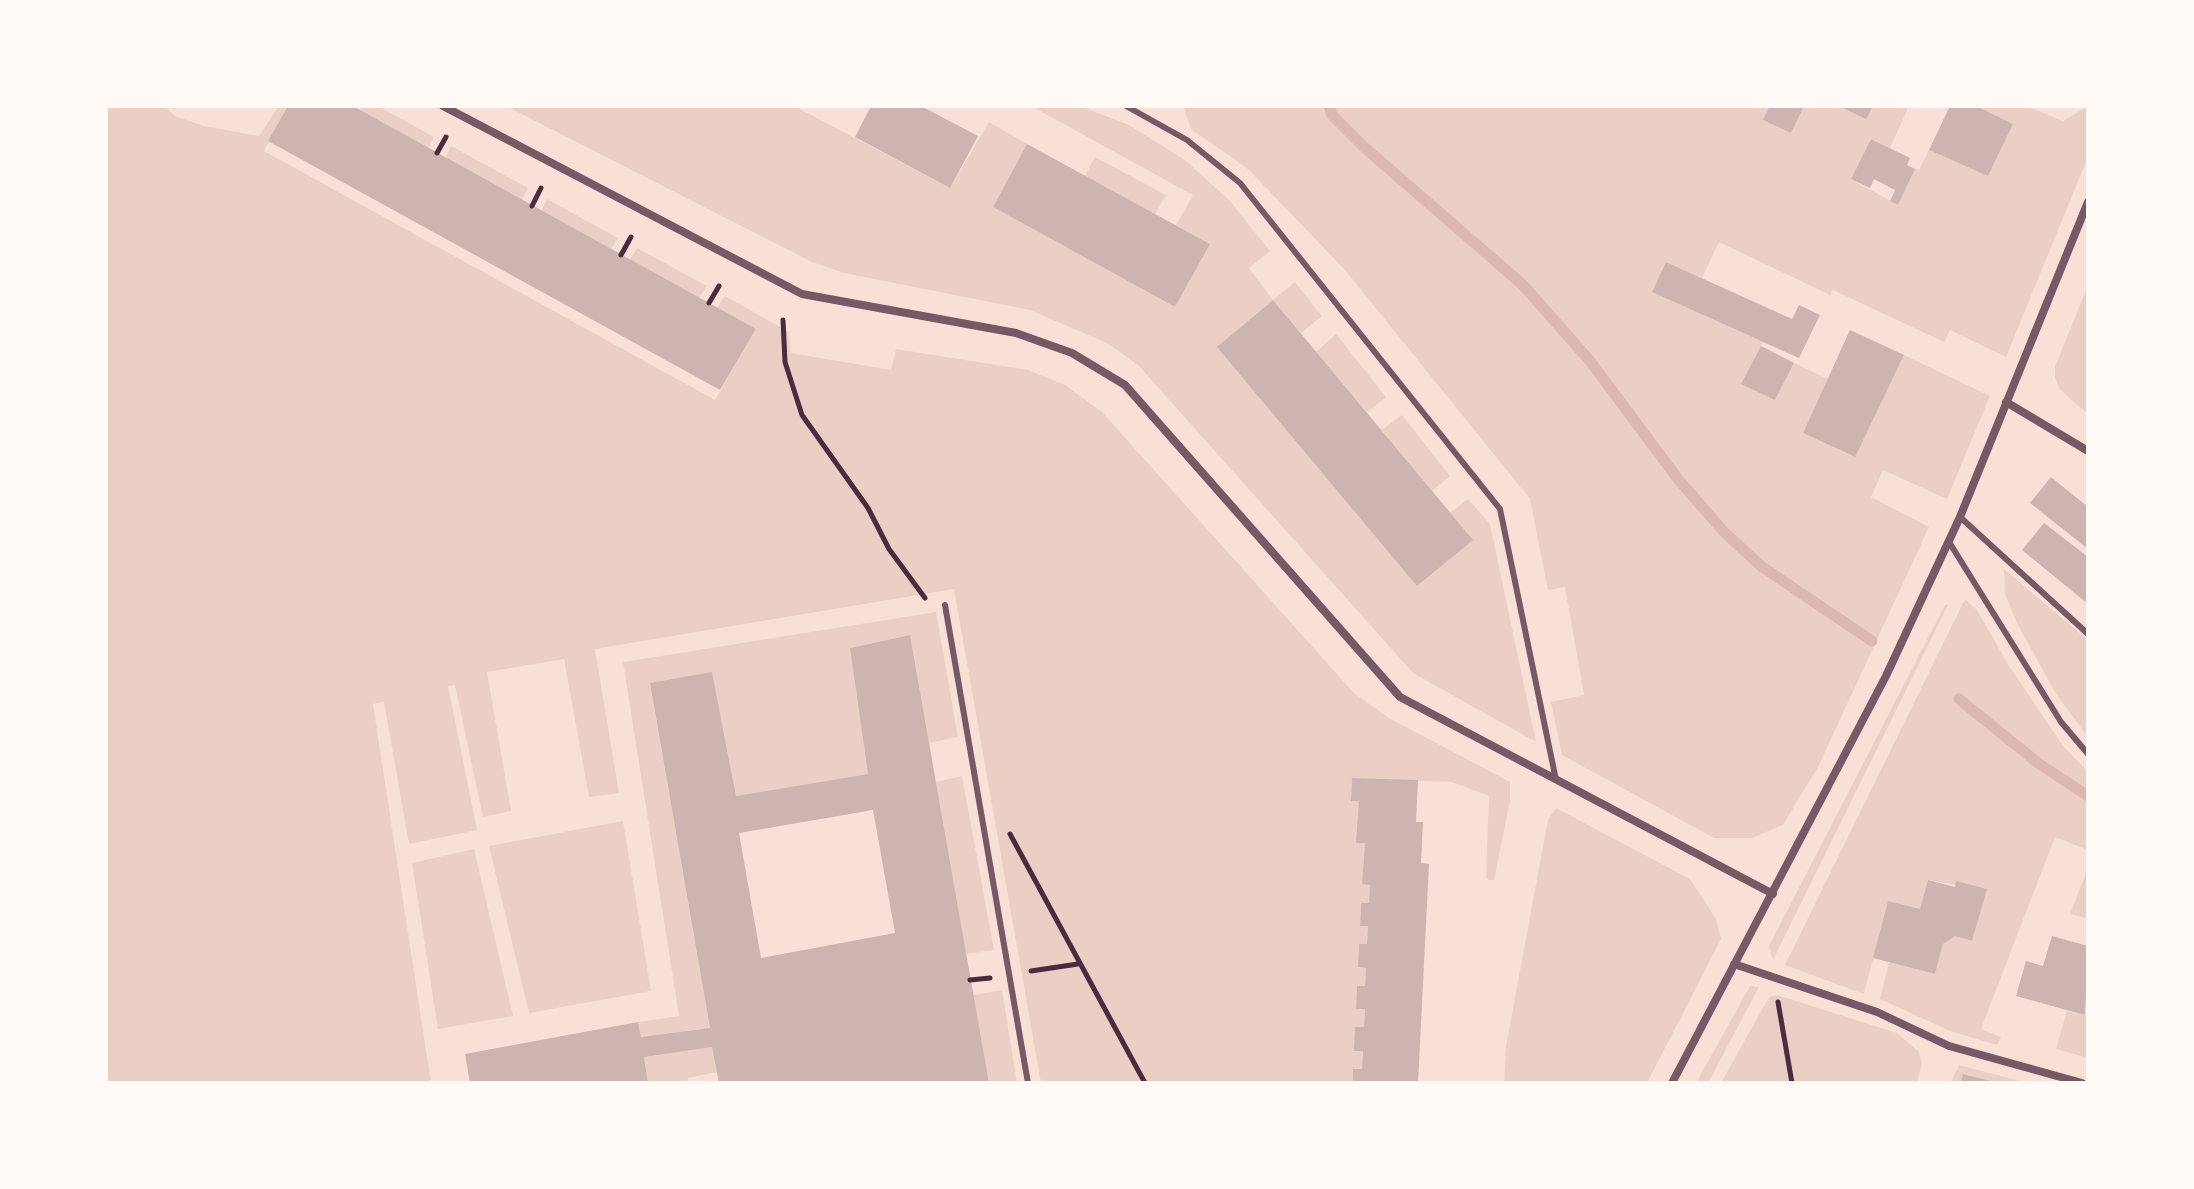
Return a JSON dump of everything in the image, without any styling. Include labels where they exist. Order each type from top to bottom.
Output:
[{"type":"street","points":[[443,106],[802,294],[1016,333],[1072,353],[1125,385],[1400,697],[1773,894]]},
{"type":"street","points":[[1672,1083],[1886,676],[1960,517],[2088,202]]},
{"type":"street","points":[[2006,402],[2088,451]]},
{"type":"street","points":[[1734,964],[1877,1012],[1949,1046],[2082,1083]]},
{"type":"lane","points":[[1126,106],[1187,140],[1240,183],[1500,509],[1556,780]]},
{"type":"lane","points":[[1960,517],[2088,634]]},
{"type":"lane","points":[[1949,542],[2061,722],[2088,754]]},
{"type":"lane","points":[[945,605],[1028,1083]]},
{"type":"path","points":[[437,153],[446,137]]},
{"type":"path","points":[[532,206],[541,188]]},
{"type":"path","points":[[621,255],[631,237]]},
{"type":"path","points":[[709,303],[719,286]]},
{"type":"path","points":[[783,320],[785,362],[802,415],[868,508],[918,592],[929,601],[945,605]]},
{"type":"path","points":[[982,820],[1001,818],[1145,1083]]},
{"type":"path","points":[[1773,977],[1792,1083]]},
{"type":"shaded area","points":[[106,106],[164,106],[175,116],[204,126],[259,136],[279,106],[288,106],[264,151],[715,400],[756,329],[717,308],[725,296],[789,332],[791,353],[891,370],[896,349],[1028,370],[1065,385],[1102,412],[1354,693],[1389,718],[1510,782],[1510,801],[1494,880],[1486,877],[1489,796],[1452,782],[1352,778],[1351,800],[1359,801],[1365,843],[1362,884],[1370,885],[1369,903],[1361,903],[1360,925],[1368,926],[1367,944],[1359,945],[1358,967],[1366,968],[1365,986],[1357,986],[1356,1009],[1365,1009],[1364,1027],[1355,1051],[1363,1051],[1362,1069],[1353,1069],[1353,1083],[1041,1083],[954,589],[595,649],[619,793],[589,797],[564,659],[487,672],[511,811],[483,817],[455,685],[448,686],[477,830],[409,844],[384,702],[373,704],[431,1083],[106,1083]]},
{"type":"shaded area","points":[[363,106],[378,106],[434,137],[428,149],[361,110]]},
{"type":"shaded area","points":[[506,106],[794,106],[950,188],[989,122],[1027,144],[993,207],[1175,307],[1210,244],[1176,225],[1193,195],[1031,106],[1080,106],[1129,125],[1185,160],[1230,201],[1270,251],[1249,268],[1273,300],[1218,347],[1472,540],[1450,513],[1468,499],[1490,524],[1536,742],[1413,673],[1138,365],[1107,343],[1030,310],[844,273],[812,262]]},
{"type":"shaded area","points":[[1183,106],[1909,106],[1890,148],[1871,139],[1851,179],[1898,205],[1915,169],[1919,170],[1929,150],[1988,176],[2013,124],[1976,106],[2027,106],[2063,121],[2088,106],[2088,157],[2006,357],[1950,330],[1944,342],[1833,290],[1830,295],[1719,242],[1702,278],[1666,262],[1652,292],[1763,342],[1742,383],[1775,400],[1794,363],[1828,379],[1803,433],[1854,457],[1904,355],[1990,396],[1947,499],[1883,470],[1871,497],[1929,527],[1818,767],[1783,825],[1752,838],[1714,838],[1562,755],[1551,702],[1584,695],[1565,587],[1548,590],[1530,499],[1345,270],[1248,169],[1191,129]]},
{"type":"shaded area","points":[[451,146],[528,188],[521,201],[445,158]]},
{"type":"shaded area","points":[[1095,157],[1166,195],[1155,214],[1085,176]]},
{"type":"shaded area","points":[[547,199],[618,238],[611,249],[541,211]]},
{"type":"shaded area","points":[[637,248],[707,286],[699,298],[630,260]]},
{"type":"shaded area","points":[[1295,282],[1322,316],[1301,333],[1273,300]]},
{"type":"shaded area","points":[[2088,285],[2088,415],[2060,389],[2055,378],[2055,367]]},
{"type":"shaded area","points":[[1336,334],[1386,397],[1367,412],[1316,352]]},
{"type":"shaded area","points":[[1402,415],[1450,476],[1432,491],[1382,430]]},
{"type":"shaded area","points":[[2004,569],[2088,640],[2088,737],[2056,694],[2017,623],[2005,594]]},
{"type":"shaded area","points":[[1965,599],[1977,610],[2009,666],[2064,747],[2088,772],[2088,850],[2055,837],[1981,1029],[2001,1037],[1997,1045],[1950,1031],[1880,999],[1889,962],[1935,974],[1943,944],[1955,936],[1972,941],[1986,890],[1928,880],[1920,909],[1888,901],[1864,994],[1785,965]]},
{"type":"shaded area","points":[[1945,605],[1948,605],[1773,960],[1769,946]]},
{"type":"shaded area","points":[[936,612],[958,737],[929,743],[910,635],[850,648],[868,774],[736,796],[712,672],[650,684],[710,1028],[641,1037],[638,1022],[679,1016],[623,662]]},
{"type":"shaded area","points":[[962,776],[994,950],[966,954],[936,782]]},
{"type":"shaded area","points":[[1556,808],[1690,879],[1716,919],[1721,939],[1647,1083],[1504,1083],[1506,1046],[1548,820]]},
{"type":"shaded area","points":[[623,821],[651,991],[529,1013],[489,846]]},
{"type":"shaded area","points":[[474,849],[513,1016],[438,1029],[412,863]]},
{"type":"shaded area","points":[[2088,868],[2088,919],[2070,914]]},
{"type":"shaded area","points":[[1750,986],[1759,987],[1708,1083],[1696,1083]]},
{"type":"shaded area","points":[[1002,990],[1017,1083],[989,1083],[973,995]]},
{"type":"shaded area","points":[[1777,995],[1897,1033],[1919,1052],[1922,1063],[1917,1083],[1721,1083],[1769,997]]},
{"type":"shaded area","points":[[2067,1011],[2088,1016],[2088,1058],[2056,1049]]},
{"type":"shaded area","points":[[712,1047],[717,1072],[688,1078],[687,1083],[648,1083],[644,1057]]},
{"type":"shaded area","points":[[1959,1065],[2028,1083],[2000,1083],[1964,1074],[1961,1083],[1951,1082]]},
{"type":"building","points":[[288,106],[353,106],[756,329],[720,390],[268,141]]},
{"type":"building","points":[[871,106],[921,106],[978,136],[950,188],[855,137]]},
{"type":"building","points":[[1770,106],[1804,106],[1791,133],[1763,120]]},
{"type":"building","points":[[1839,106],[1873,106],[1866,119]]},
{"type":"building","points":[[1950,106],[1976,106],[2013,124],[1988,176],[1929,150]]},
{"type":"building","points":[[1871,139],[1910,158],[1907,165],[1915,169],[1898,205],[1890,201],[1895,190],[1874,179],[1870,188],[1851,179]]},
{"type":"building","points":[[1027,144],[1210,244],[1175,307],[993,207]]},
{"type":"building","points":[[1666,262],[1792,319],[1799,305],[1820,315],[1799,358],[1652,292]]},
{"type":"building","points":[[1273,300],[1473,540],[1417,586],[1217,347]]},
{"type":"building","points":[[1850,330],[1904,355],[1855,457],[1803,433]]},
{"type":"building","points":[[1761,346],[1794,363],[1775,400],[1741,384]]},
{"type":"building","points":[[2051,477],[2088,507],[2088,549],[2030,503]]},
{"type":"building","points":[[2044,523],[2088,557],[2088,604],[2022,550]]},
{"type":"building","points":[[910,635],[989,1083],[719,1083],[712,1047],[644,1057],[648,1083],[470,1083],[465,1054],[638,1022],[641,1037],[710,1028],[650,683],[712,672],[736,796],[868,774],[850,648]],"holes":[[[873,810],[895,933],[761,958],[739,833]]]},
{"type":"building","points":[[1352,778],[1418,780],[1416,822],[1423,822],[1421,863],[1429,864],[1418,1083],[1353,1083],[1353,1069],[1362,1069],[1363,1051],[1354,1051],[1355,1027],[1364,1027],[1365,1009],[1356,1009],[1357,986],[1365,986],[1366,968],[1358,967],[1359,944],[1367,944],[1368,926],[1360,926],[1361,903],[1369,903],[1370,885],[1362,884],[1365,843],[1356,843],[1359,801],[1351,801]]},
{"type":"building","points":[[1928,880],[1955,887],[1956,881],[1987,889],[1972,941],[1955,936],[1943,944],[1935,974],[1873,958],[1888,901],[1920,909]]},
{"type":"building","points":[[2052,936],[2088,946],[2085,1015],[2016,996],[2026,961],[2043,966]]},
{"type":"building","points":[[1963,1074],[1996,1082],[1996,1083],[1961,1083]]},
{"type":"waterway","points":[[1329,106],[1332,115],[1364,147],[1523,285],[1590,361],[1678,479],[1724,532],[1761,566],[1872,641]]},
{"type":"waterway","points":[[1959,699],[2038,763],[2088,796]]}]
